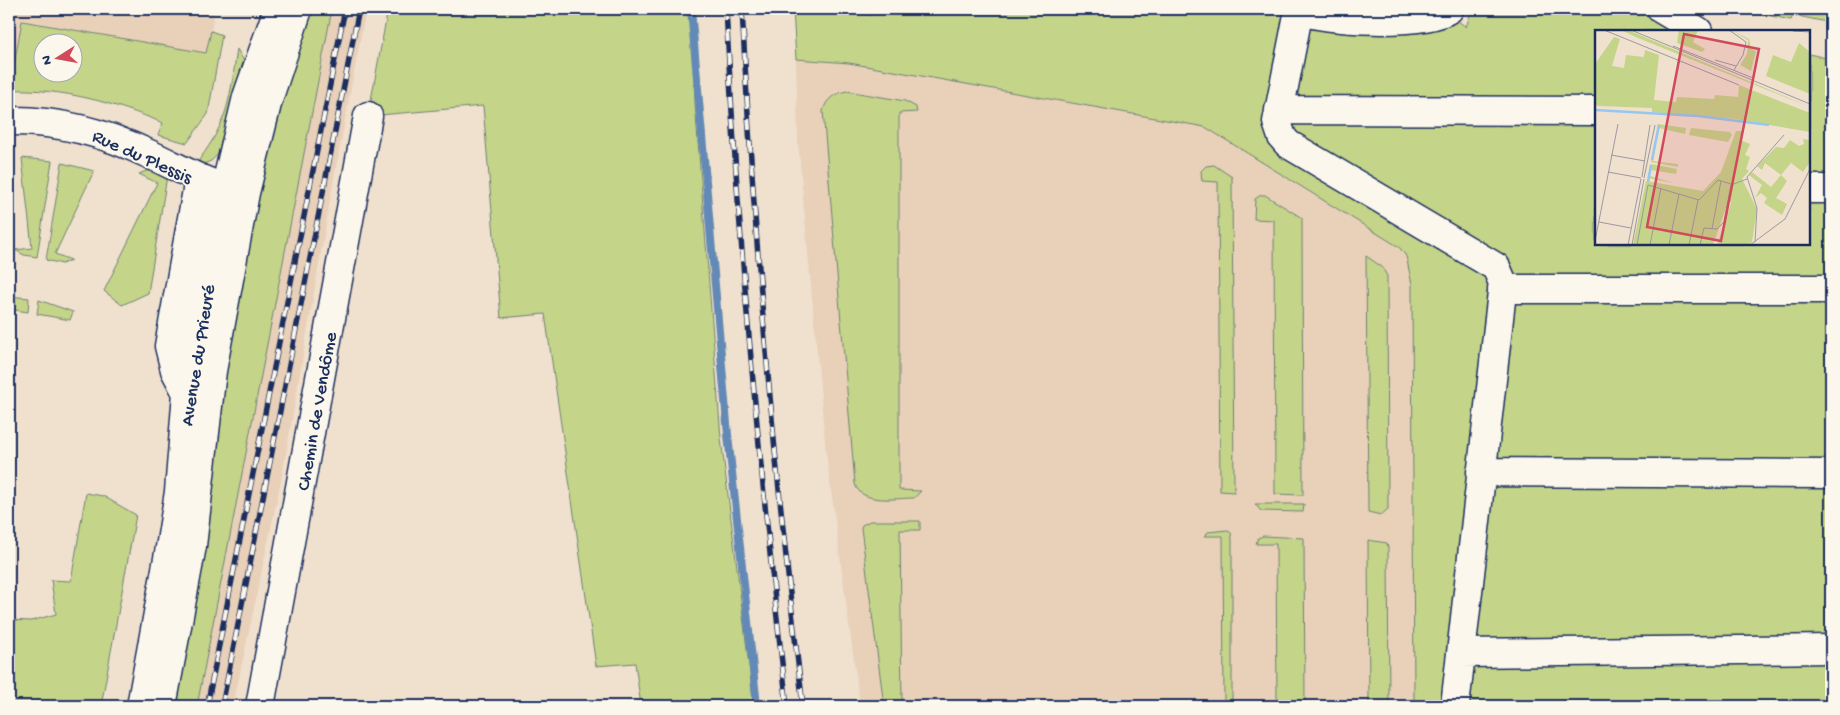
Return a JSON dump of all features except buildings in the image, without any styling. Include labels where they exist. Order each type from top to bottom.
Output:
[{"type":"street","name":"Avenue du Prieuré","points":[[162,706],[182,544],[212,371],[247,97],[278,9]]},
{"type":"street","name":"Avenue du Prieuré","points":[[141,706],[182,544],[179,492],[187,393],[235,191],[298,9]]},
{"type":"street","points":[[1449,9],[1427,18],[1403,20],[1341,18],[1306,13],[1299,9],[1279,110],[1278,129],[1288,144],[1496,267],[1503,283],[1455,706]]},
{"type":"street","points":[[1661,9],[1696,30]]},
{"type":"street","points":[[1279,110],[1595,111]]},
{"type":"street","name":"Chemin de Vendôme","points":[[260,706],[368,116]]},
{"type":"street","name":"Rue du Plessis","points":[[9,121],[25,120],[89,130],[139,149],[199,179],[235,191]]},
{"type":"street","points":[[187,393],[175,370],[169,346],[199,179]]},
{"type":"street","points":[[1810,189],[1831,189]]},
{"type":"street","points":[[1502,289],[1831,289]]},
{"type":"street","points":[[1481,472],[1831,474]]},
{"type":"street","points":[[1461,653],[1831,649]]},
{"type":"shaded area","points":[[9,9],[215,9],[207,53],[22,21],[13,70],[9,72]]},
{"type":"shaded area","points":[[332,9],[366,9],[333,183],[283,471],[233,706],[197,706]]},
{"type":"shaded area","points":[[796,59],[849,63],[1205,127],[1487,282],[1439,706],[860,706],[826,452],[798,141]]},
{"type":"green space","points":[[309,9],[332,9],[197,706],[170,706],[218,384],[254,185]]},
{"type":"green space","points":[[388,9],[691,9],[695,103],[721,438],[754,706],[641,706],[635,663],[596,666],[545,314],[501,318],[483,106],[368,116]]},
{"type":"green space","points":[[793,9],[872,15],[874,9],[1443,9],[1466,27],[1472,9],[1605,9],[1656,15],[1663,20],[1668,30],[1595,30],[1595,245],[1810,245],[1810,54],[1831,59],[1831,706],[1414,706],[1412,284],[1406,256],[1399,247],[1205,127],[849,63],[796,59]]},
{"type":"green space","points":[[1737,9],[1831,9],[1831,23],[1793,15],[1791,20]]},
{"type":"green space","points":[[22,21],[206,53],[211,31],[222,35],[208,114],[187,143],[158,135],[163,123],[107,103],[68,94],[9,90],[9,72],[13,70]]},
{"type":"green space","points":[[237,49],[248,68],[225,148],[211,161],[201,165],[199,160],[217,133],[227,108]]},
{"type":"green space","points":[[847,91],[905,101],[916,107],[917,112],[899,113],[899,490],[921,491],[914,498],[872,498],[859,491],[855,484],[823,111],[826,103],[832,97]]},
{"type":"green space","points":[[22,158],[52,161],[37,257],[24,255],[15,250],[32,248]]},
{"type":"green space","points":[[62,163],[94,171],[55,254],[71,260],[62,264],[46,260]]},
{"type":"green space","points":[[1214,165],[1232,177],[1234,492],[1220,491],[1218,182],[1202,181],[1201,171],[1206,166]]},
{"type":"green space","points":[[157,170],[167,176],[148,293],[122,305],[104,291],[157,183],[139,174]]},
{"type":"green space","points":[[1265,195],[1302,218],[1303,495],[1275,494],[1274,220],[1254,219],[1255,199]]},
{"type":"green space","points":[[1366,256],[1382,267],[1387,276],[1388,509],[1381,515],[1368,512]]},
{"type":"green space","points":[[9,296],[29,298],[28,312],[9,309]]},
{"type":"green space","points":[[39,300],[73,312],[70,320],[37,314]]},
{"type":"green space","points":[[86,493],[103,496],[136,515],[101,706],[9,706],[9,620],[31,621],[56,614],[51,580],[71,581]]},
{"type":"green space","points":[[1255,504],[1304,504],[1303,512],[1261,511]]},
{"type":"green space","points":[[870,521],[920,521],[920,530],[900,530],[902,706],[884,706],[861,528],[862,525]]},
{"type":"green space","points":[[1227,530],[1231,533],[1232,539],[1232,706],[1224,706],[1223,536],[1204,536],[1208,532]]},
{"type":"green space","points":[[1263,536],[1304,538],[1305,706],[1277,706],[1276,544],[1256,544],[1258,538]]},
{"type":"green space","points":[[1368,540],[1387,543],[1388,548],[1389,706],[1369,706]]},
{"type":"waterway","points":[[691,9],[728,435],[757,706]]},
{"type":"railway","points":[[207,706],[345,9]]},
{"type":"railway","points":[[222,706],[359,9]]},
{"type":"railway","points":[[726,9],[743,271],[787,706]]},
{"type":"railway","points":[[742,9],[766,358],[803,706]]}]
